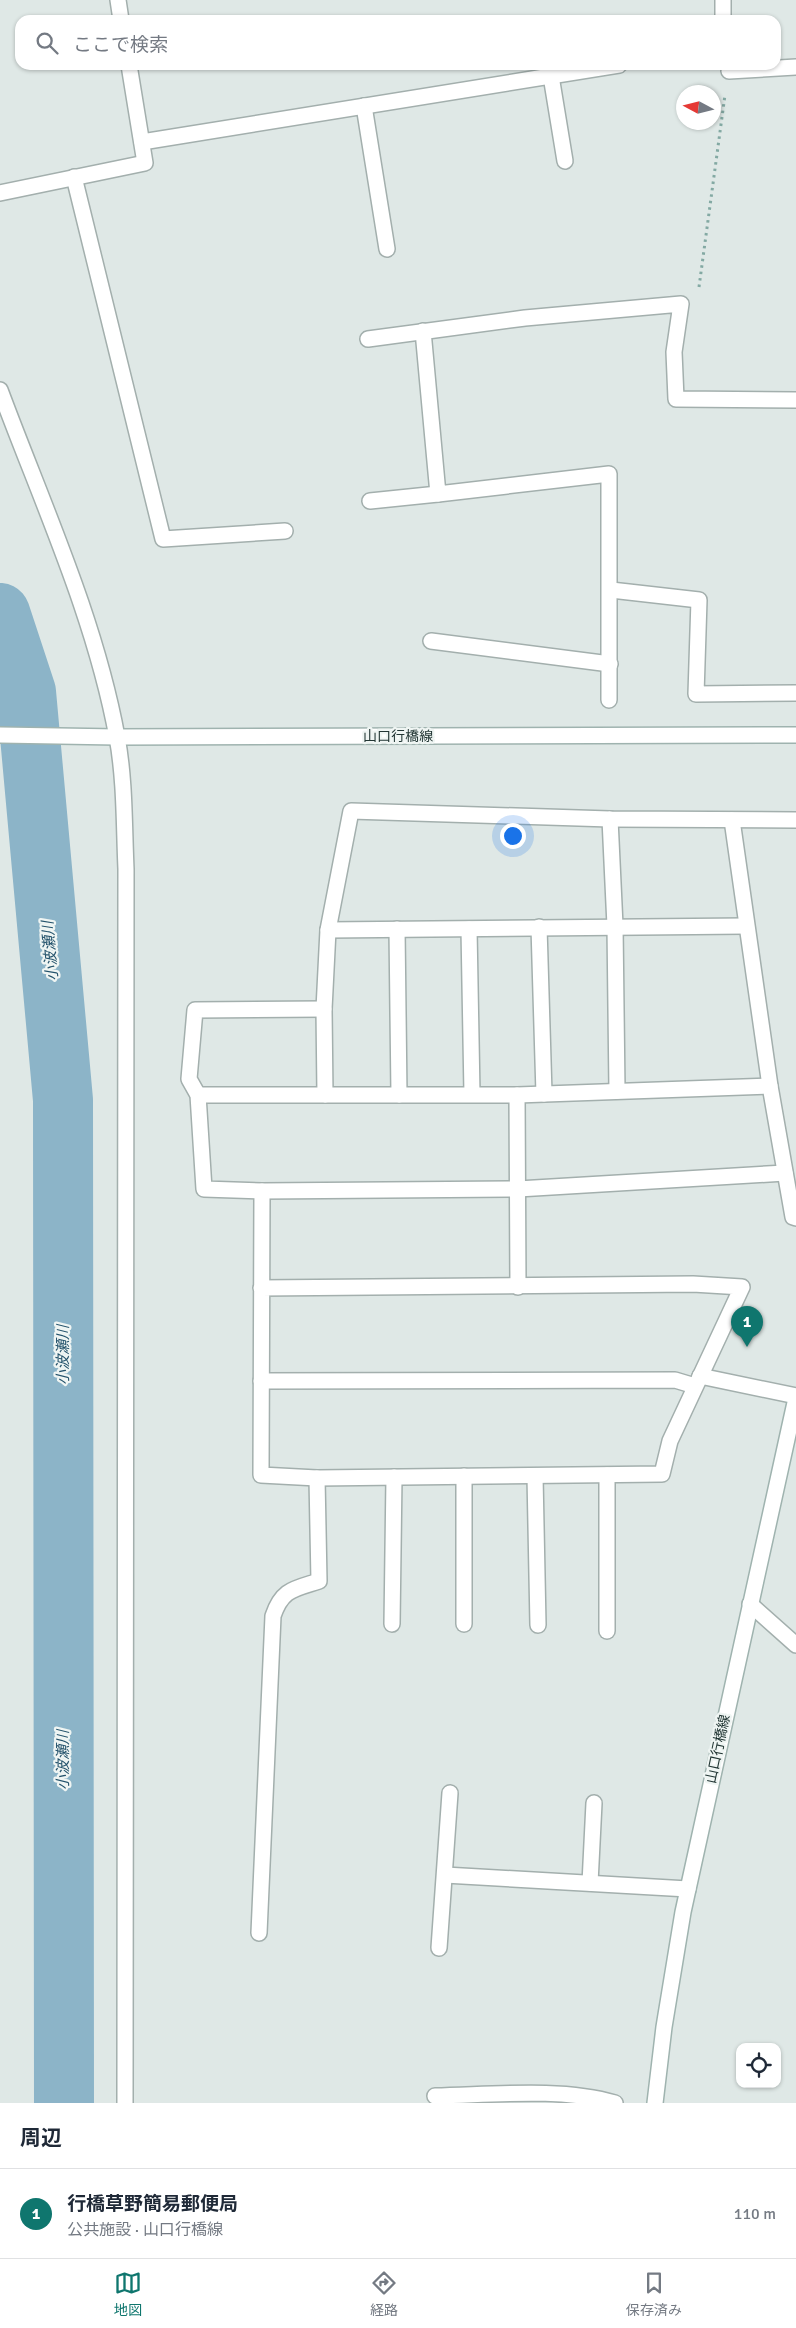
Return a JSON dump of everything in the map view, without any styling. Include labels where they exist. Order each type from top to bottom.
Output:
[{"type":"street","points":[[118,0],[120,15]]},
{"type":"street","points":[[723,0],[723,15]]},
{"type":"street","points":[[781,68],[796,67]]},
{"type":"street","points":[[0,193],[145,163],[130,70]]},
{"type":"street","points":[[142,142],[588,70]]},
{"type":"street","points":[[729,71],[746,70]]},
{"type":"street","points":[[551,76],[565,161]]},
{"type":"street","points":[[364,106],[388,249]]},
{"type":"street","points":[[74,177],[163,539],[285,531]]},
{"type":"street","points":[[368,339],[525,318],[681,304],[674,352],[676,399],[796,400]]},
{"type":"street","points":[[423,331],[438,494]]},
{"type":"street","points":[[0,390],[91,634],[117,737],[122,776],[126,869],[125,2103]]},
{"type":"street","points":[[370,501],[609,474],[609,700]]},
{"type":"street","points":[[610,590],[699,600],[696,694],[796,693]]},
{"type":"street","points":[[431,641],[610,664]]},
{"type":"street","name":"山口行橋線","points":[[0,735],[117,737],[796,735]]},
{"type":"street","points":[[325,1095],[324,1008],[328,930],[351,811],[610,819],[796,820]]},
{"type":"street","points":[[610,819],[615,926],[617,1091]]},
{"type":"street","points":[[732,820],[770,1086],[792,1216],[796,1218]]},
{"type":"street","points":[[328,930],[746,926]]},
{"type":"street","points":[[539,927],[544,1094]]},
{"type":"street","points":[[469,928],[472,1094]]},
{"type":"street","points":[[397,930],[399,1095]]},
{"type":"street","points":[[324,1008],[195,1010],[188,1079],[198,1095],[204,1189],[262,1191],[518,1189],[785,1173]]},
{"type":"street","points":[[198,1095],[518,1095],[770,1086]]},
{"type":"street","points":[[518,1095],[518,1287]]},
{"type":"street","points":[[262,1191],[261,1476],[317,1478],[662,1474],[670,1441],[742,1287],[693,1284],[262,1288]]},
{"type":"street","points":[[261,1382],[675,1380],[698,1381],[796,1397]]},
{"type":"street","name":"山口行橋線","points":[[655,2103],[664,2027],[688,1889],[750,1604],[792,1437],[796,1397]]},
{"type":"street","points":[[607,1475],[607,1630]]},
{"type":"street","points":[[464,1476],[464,1624]]},
{"type":"street","points":[[535,1476],[538,1625]]},
{"type":"street","points":[[392,1624],[394,1477]]},
{"type":"street","points":[[259,1933],[273,1616],[278,1602],[287,1591],[319,1581],[317,1478]]},
{"type":"street","points":[[750,1604],[796,1645]]},
{"type":"street","points":[[439,1948],[450,1793]]},
{"type":"street","points":[[590,1883],[594,1802]]},
{"type":"street","points":[[444,1874],[688,1889]]},
{"type":"street","points":[[434,2096],[562,2094],[598,2098],[615,2103]]},
{"type":"path","points":[[698,294],[729,71]]},
{"type":"waterway","name":"小波瀬川","points":[[0,613],[26,692],[63,1100],[64,2103]]},
{"type":"place","name":"行橋草野簡易郵便局","points":[[747,1347]]}]
